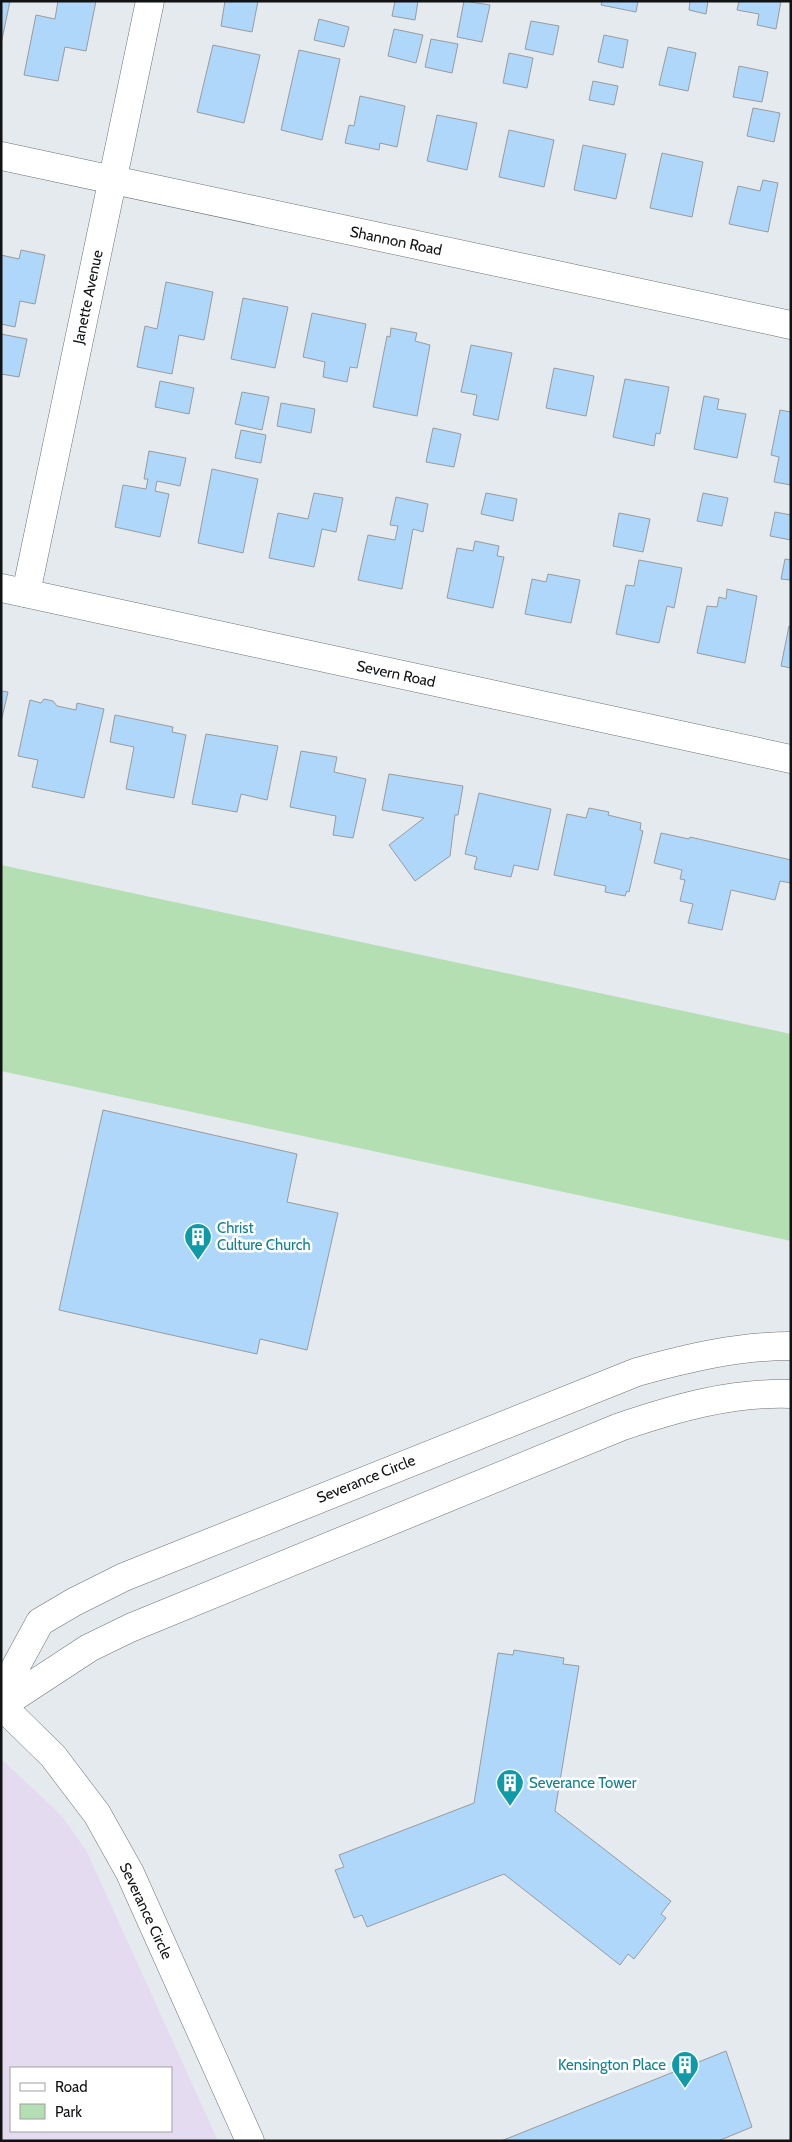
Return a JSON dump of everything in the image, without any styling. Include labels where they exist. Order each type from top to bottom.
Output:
[{"type":"street","name":"Janette Avenue","points":[[14,591],[113,180],[150,1]]},
{"type":"street","name":"Shannon Road","points":[[1,156],[791,325]]},
{"type":"street","name":"Severn Road","points":[[14,591],[791,759]]},
{"type":"street","name":"Severance Circle","points":[[250,2141],[130,1873],[97,1814],[53,1756],[2,1705],[16,1666],[40,1622],[74,1602],[124,1577],[637,1372],[697,1356],[765,1346],[791,1346]]},
{"type":"street","points":[[2,1705],[89,1648],[130,1628],[620,1426],[670,1410],[717,1398],[791,1394]]},
{"type":"shaded area","points":[[1,1759],[61,1815],[87,1852],[218,2141],[1,2141]]},
{"type":"green space","points":[[1,865],[791,1034],[791,1241],[1,1071]]},
{"type":"building","points":[[1,1],[10,1],[1,44]]},
{"type":"building","points":[[58,1],[96,1],[86,51],[65,47],[58,81],[24,75],[36,15],[55,19]]},
{"type":"building","points":[[225,1],[258,1],[252,32],[221,26]]},
{"type":"building","points":[[395,1],[418,1],[415,20],[392,16]]},
{"type":"building","points":[[464,1],[490,5],[482,42],[457,37]]},
{"type":"building","points":[[602,1],[638,1],[636,12],[601,5]]},
{"type":"building","points":[[690,1],[708,1],[706,14],[689,10]]},
{"type":"building","points":[[739,1],[781,1],[776,29],[757,25],[759,14],[737,10]]},
{"type":"building","points":[[319,19],[349,27],[344,47],[314,40]]},
{"type":"building","points":[[531,21],[559,26],[553,55],[525,49]]},
{"type":"building","points":[[394,29],[423,35],[416,63],[388,56]]},
{"type":"building","points":[[604,35],[628,40],[623,68],[598,62]]},
{"type":"building","points":[[431,39],[458,44],[452,73],[425,67]]},
{"type":"building","points":[[213,45],[260,55],[244,123],[197,112]]},
{"type":"building","points":[[668,47],[696,53],[688,91],[659,85]]},
{"type":"building","points":[[299,50],[340,59],[322,140],[281,130]]},
{"type":"building","points":[[509,53],[533,58],[527,88],[503,83]]},
{"type":"building","points":[[739,66],[768,72],[762,102],[733,97]]},
{"type":"building","points":[[593,81],[618,86],[614,105],[589,100]]},
{"type":"building","points":[[360,96],[405,106],[397,147],[380,143],[379,150],[345,143],[349,125],[354,126]]},
{"type":"building","points":[[753,108],[780,113],[774,142],[747,136]]},
{"type":"building","points":[[437,115],[477,123],[467,170],[427,161]]},
{"type":"building","points":[[509,130],[554,140],[544,187],[499,177]]},
{"type":"building","points":[[583,145],[626,154],[616,199],[574,190]]},
{"type":"building","points":[[662,153],[703,162],[692,217],[650,208]]},
{"type":"building","points":[[763,180],[778,183],[768,232],[729,224],[738,186],[760,191]]},
{"type":"building","points":[[21,250],[45,255],[35,304],[20,301],[15,327],[1,324],[1,255],[19,259]]},
{"type":"building","points":[[166,282],[213,292],[204,340],[179,335],[172,374],[137,367],[145,326],[157,329]]},
{"type":"building","points":[[243,298],[288,307],[275,368],[231,359]]},
{"type":"building","points":[[312,313],[366,324],[357,368],[350,367],[347,382],[323,377],[325,362],[303,357]]},
{"type":"building","points":[[391,328],[417,333],[415,341],[430,345],[417,416],[373,407],[387,336],[390,337]]},
{"type":"building","points":[[1,334],[27,339],[19,377],[1,374]]},
{"type":"building","points":[[471,345],[512,353],[498,420],[473,415],[477,395],[461,392]]},
{"type":"building","points":[[554,368],[594,376],[586,416],[546,408]]},
{"type":"building","points":[[625,379],[669,387],[660,434],[656,433],[654,446],[613,437]]},
{"type":"building","points":[[160,381],[194,388],[189,414],[155,407]]},
{"type":"building","points":[[242,392],[269,397],[262,430],[235,424]]},
{"type":"building","points":[[704,396],[719,399],[717,409],[746,414],[737,458],[694,449]]},
{"type":"building","points":[[281,403],[315,409],[311,433],[277,426]]},
{"type":"building","points":[[780,410],[791,412],[791,485],[774,482],[779,457],[771,455]]},
{"type":"building","points":[[433,428],[461,434],[454,467],[426,462]]},
{"type":"building","points":[[241,430],[266,435],[261,463],[235,458]]},
{"type":"building","points":[[149,451],[186,458],[180,486],[157,481],[155,491],[169,494],[160,537],[115,527],[123,485],[146,489],[148,479],[144,479]]},
{"type":"building","points":[[212,469],[258,479],[243,553],[198,543]]},
{"type":"building","points":[[314,493],[343,498],[336,532],[322,529],[314,567],[269,558],[278,513],[308,519]]},
{"type":"building","points":[[486,493],[517,499],[513,521],[481,514]]},
{"type":"building","points":[[703,493],[728,498],[722,526],[697,521]]},
{"type":"building","points":[[396,497],[428,504],[423,532],[413,529],[402,589],[358,580],[368,535],[395,540],[398,526],[390,525]]},
{"type":"building","points":[[775,512],[791,515],[791,540],[770,536]]},
{"type":"building","points":[[619,513],[650,519],[643,552],[613,546]]},
{"type":"building","points":[[475,541],[499,546],[497,556],[504,557],[493,608],[447,598],[457,548],[473,551]]},
{"type":"building","points":[[785,559],[791,560],[791,580],[781,579]]},
{"type":"building","points":[[639,560],[682,568],[674,608],[667,606],[659,643],[616,634],[626,585],[634,586]]},
{"type":"building","points":[[548,574],[580,580],[571,623],[525,614],[532,579],[546,582]]},
{"type":"building","points":[[727,589],[757,596],[745,663],[697,653],[707,606],[717,607],[719,597],[726,599]]},
{"type":"building","points":[[789,626],[791,627],[791,668],[781,666]]},
{"type":"building","points":[[1,691],[8,692],[1,722]]},
{"type":"building","points":[[44,699],[53,701],[57,706],[76,710],[77,703],[104,709],[84,798],[32,787],[38,760],[18,756],[30,700],[41,703]]},
{"type":"building","points":[[115,715],[173,727],[172,732],[186,735],[174,798],[126,789],[134,747],[110,742]]},
{"type":"building","points":[[206,734],[278,746],[267,800],[241,794],[237,812],[192,804]]},
{"type":"building","points":[[301,751],[337,757],[334,772],[366,779],[353,838],[333,835],[336,816],[290,807]]},
{"type":"building","points":[[389,774],[463,786],[458,815],[455,815],[450,856],[415,881],[389,845],[424,818],[382,810]]},
{"type":"building","points":[[479,793],[551,809],[538,870],[514,865],[511,877],[474,869],[477,857],[465,854]]},
{"type":"building","points":[[589,808],[609,812],[608,815],[641,823],[640,830],[643,831],[629,892],[627,891],[625,896],[605,892],[606,886],[554,875],[567,814],[586,818]]},
{"type":"building","points":[[661,833],[689,839],[690,837],[791,860],[791,883],[780,881],[775,900],[731,890],[722,930],[688,923],[693,904],[680,901],[685,880],[680,879],[682,870],[654,863]]},
{"type":"building","name":"Christ Culture Church","points":[[103,1110],[297,1154],[287,1202],[338,1213],[307,1350],[260,1339],[257,1354],[59,1310]]},
{"type":"building","name":"Severance Tower","points":[[514,1650],[564,1658],[563,1664],[579,1666],[555,1811],[671,1901],[661,1914],[666,1918],[634,1959],[628,1954],[620,1965],[504,1874],[367,1927],[362,1915],[354,1918],[335,1870],[344,1867],[339,1855],[474,1803],[498,1653],[513,1655]]},
{"type":"building","name":"Kensington Place","points":[[726,2051],[752,2127],[718,2141],[501,2141]]},
{"type":"place","name":"Christ Culture Church","points":[[198,1261]]},
{"type":"place","name":"Severance Tower","points":[[510,1807]]},
{"type":"place","name":"Kensington Place","points":[[685,2089]]}]
